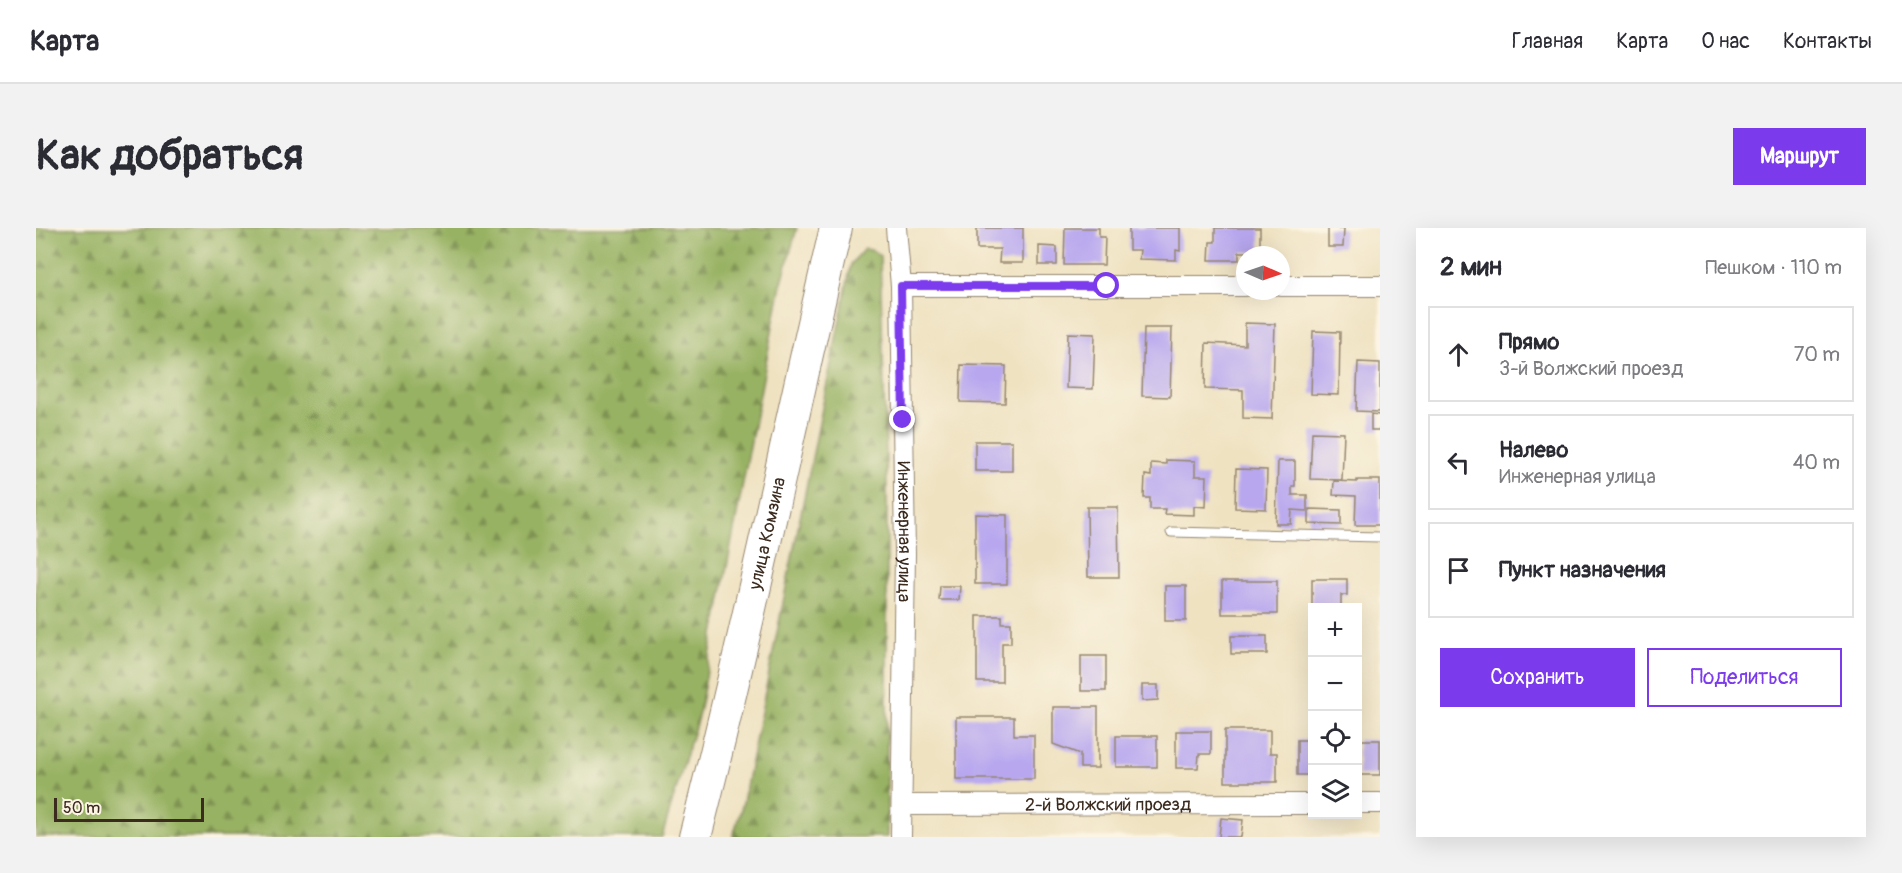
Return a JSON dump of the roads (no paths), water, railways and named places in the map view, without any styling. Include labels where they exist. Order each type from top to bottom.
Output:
[{"type":"main road","name":"улица Комзина","points":[[695,837],[727,714],[802,369],[836,228]]},
{"type":"street","name":"Инженерная улица","points":[[896,228],[901,286],[905,554],[902,837]]},
{"type":"street","points":[[901,286],[1236,286]]},
{"type":"street","points":[[1290,286],[1380,286]]},
{"type":"street","points":[[1362,803],[1380,803]]},
{"type":"street","name":"2-й Волжский проезд","points":[[902,805],[1308,804]]},
{"type":"lane","points":[[1172,532],[1380,537]]}]
